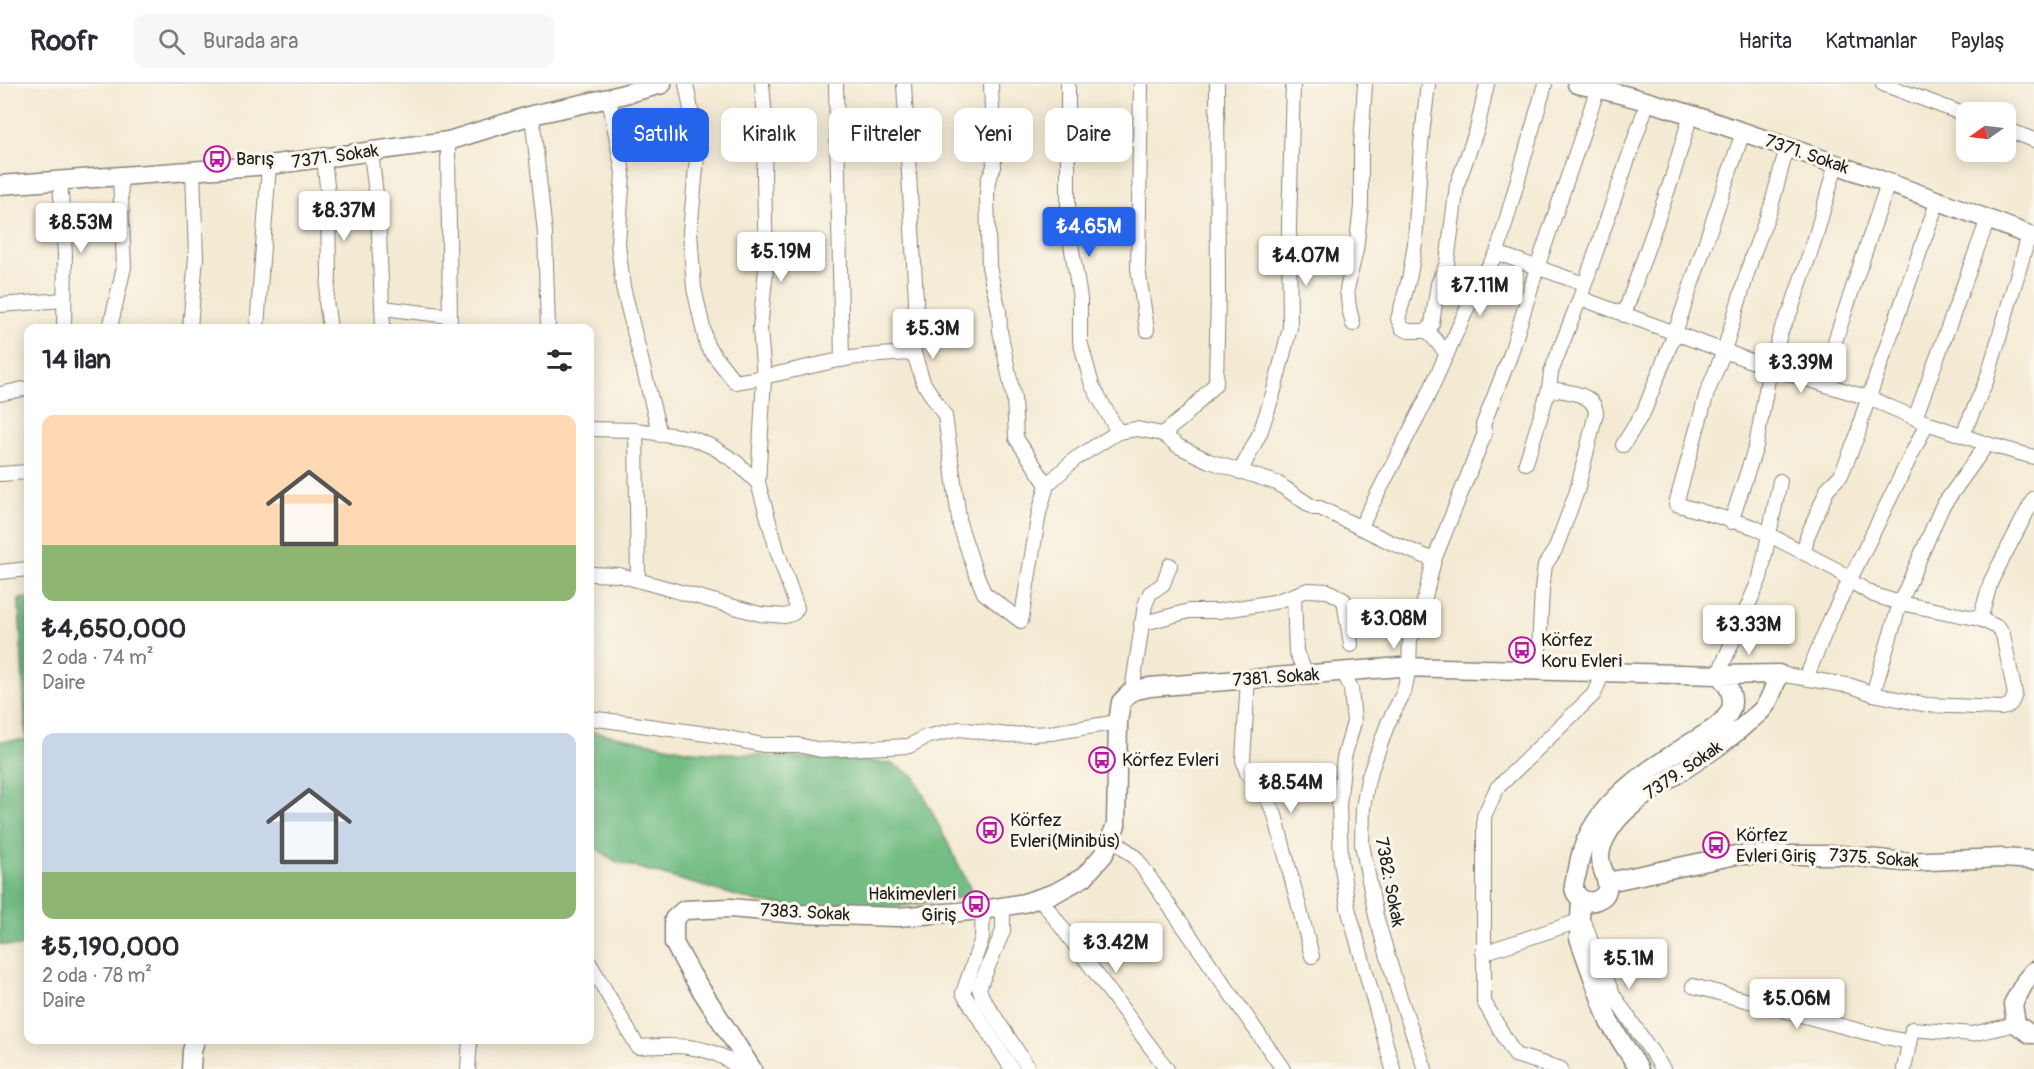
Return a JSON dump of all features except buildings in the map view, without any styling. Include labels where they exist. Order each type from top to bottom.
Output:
[{"type":"street","name":"7371. Sokak","points":[[0,184],[269,165],[448,141],[532,115],[662,84]]},
{"type":"street","points":[[686,84],[698,146],[690,232],[694,288],[707,346],[735,382],[764,378],[842,360],[883,354],[914,353]]},
{"type":"street","points":[[594,574],[619,575],[760,614],[785,616],[794,613],[797,608],[777,550],[758,483],[764,378],[760,329],[766,269],[764,173],[766,130],[762,84]]},
{"type":"street","points":[[836,84],[842,360]]},
{"type":"street","points":[[904,84],[915,300],[914,353],[923,382],[945,416],[960,526],[984,593],[1021,621],[1039,513],[1047,485],[1075,459],[1118,432],[1137,429],[1163,434],[1178,446],[1209,462],[1277,483],[1314,508],[1320,508],[1434,560]]},
{"type":"street","points":[[991,84],[994,166],[988,180],[987,196],[988,267],[999,311],[1000,331],[1014,399],[1016,438],[1047,485]]},
{"type":"street","points":[[1068,84],[1068,226],[1080,298],[1080,341],[1092,385],[1118,432]]},
{"type":"street","points":[[1141,84],[1138,268],[1147,330]]},
{"type":"street","points":[[1163,434],[1186,415],[1216,383],[1217,84]]},
{"type":"street","points":[[1240,472],[1260,433],[1290,328],[1289,225],[1293,84]]},
{"type":"street","points":[[1353,324],[1347,289],[1356,250],[1361,206],[1361,146],[1365,84]]},
{"type":"street","points":[[1428,84],[1421,144],[1415,243],[1410,275],[1398,319],[1402,328],[1409,331],[1428,331]]},
{"type":"street","points":[[1428,331],[1432,324],[1438,284],[1447,263],[1457,185],[1475,138],[1487,84]]},
{"type":"street","points":[[1360,528],[1426,400],[1480,280],[1497,253],[1545,84]]},
{"type":"street","name":"7371. Sokak","points":[[1576,84],[1598,88],[1618,88],[1648,101],[1938,200],[2032,236]]},
{"type":"street","points":[[1883,84],[1956,111]]},
{"type":"street","name":"7382: Sokak","points":[[1425,1069],[1398,991],[1376,916],[1362,844],[1363,808],[1368,779],[1388,723],[1404,692],[1410,638],[1417,630],[1434,560],[1485,433],[1483,425],[1510,356],[1537,268],[1598,88]]},
{"type":"street","points":[[609,98],[623,173],[618,243],[623,287],[660,435]]},
{"type":"street","points":[[1526,463],[1549,389],[1551,372],[1582,291],[1648,101]]},
{"type":"street","points":[[1624,315],[1672,178],[1691,114]]},
{"type":"street","points":[[532,115],[545,233],[548,324]]},
{"type":"street","points":[[1623,446],[1644,411],[1676,333],[1743,132]]},
{"type":"street","points":[[2016,133],[2034,140]]},
{"type":"street","points":[[383,308],[450,322],[448,141]]},
{"type":"street","points":[[1779,674],[1852,686],[1873,694],[1928,705],[2007,707],[2013,702],[2015,694],[2003,635],[1999,628],[1980,619],[1900,603],[1874,595],[1850,581],[1837,570],[1754,527],[1676,504],[1707,393],[1724,351],[1752,257],[1771,207],[1787,147]]},
{"type":"street","points":[[370,152],[378,212],[383,324]]},
{"type":"street","points":[[324,159],[328,195],[329,277],[326,301],[329,324]]},
{"type":"street","points":[[1731,522],[1756,446],[1770,368],[1816,235],[1836,164]]},
{"type":"street","points":[[256,324],[269,165]]},
{"type":"street","points":[[190,324],[196,257],[193,171]]},
{"type":"street","points":[[111,324],[124,267],[120,176]]},
{"type":"street","points":[[60,181],[65,254],[64,324]]},
{"type":"street","points":[[1821,383],[1888,183]]},
{"type":"street","points":[[1804,554],[1806,537],[1828,488],[1841,475],[1938,200]]},
{"type":"street","points":[[1806,678],[1921,420],[1988,219]]},
{"type":"street","points":[[1963,434],[1987,379],[2032,236]]},
{"type":"street","points":[[1497,253],[1537,268],[1624,315],[1770,368],[1869,398],[1987,444],[2034,457]]},
{"type":"street","points":[[0,305],[63,300]]},
{"type":"street","points":[[1428,331],[1447,354]]},
{"type":"street","points":[[0,394],[24,389]]},
{"type":"street","points":[[1538,670],[1545,565],[1555,550],[1577,491],[1596,413],[1596,406],[1591,400],[1549,389]]},
{"type":"street","points":[[594,429],[636,429],[660,435],[691,438],[713,447],[736,462],[758,483]]},
{"type":"street","points":[[636,429],[638,580]]},
{"type":"street","points":[[1873,694],[1900,603],[1942,507],[1987,444]]},
{"type":"street","points":[[0,474],[24,472]]},
{"type":"street","points":[[1718,675],[1760,578],[1780,481]]},
{"type":"street","points":[[1980,619],[1991,581],[2034,498]]},
{"type":"street","points":[[594,719],[714,735],[763,745],[798,745],[821,750],[909,746],[926,737],[959,729],[1008,735],[1051,733],[1119,722],[1121,702],[1132,691],[1145,605],[1150,593],[1162,584],[1170,565]]},
{"type":"street","points":[[0,572],[24,569]]},
{"type":"street","points":[[1141,624],[1189,611],[1219,611],[1274,602],[1308,590],[1328,591],[1340,596],[1346,606],[1351,645]]},
{"type":"street","points":[[1294,596],[1296,652],[1307,675]]},
{"type":"street","name":"7381. Sokak","points":[[1132,691],[1150,687],[1408,668],[1718,675],[1779,674]]},
{"type":"street","points":[[1344,672],[1351,689],[1353,723],[1344,758],[1339,805],[1341,861],[1348,908],[1393,1069]]},
{"type":"street","points":[[1561,1069],[1515,1054],[1484,1002],[1484,816],[1497,788],[1594,694],[1603,672]]},
{"type":"street","name":"7379. Sokak","points":[[1606,877],[1600,855],[1604,841],[1617,820],[1639,800],[1733,736],[1767,705],[1779,674]]},
{"type":"street","name":"7379. Sokak","points":[[1639,1069],[1609,1022],[1580,938],[1581,898],[1574,890],[1574,878],[1587,836],[1602,813],[1622,790],[1710,731],[1730,710],[1730,690],[1727,682],[1718,675]]},
{"type":"street","points":[[1248,679],[1242,760],[1247,773],[1266,796],[1275,815],[1312,956]]},
{"type":"street","name":"7383. Sokak","points":[[752,1069],[691,974],[674,943],[674,919],[684,910],[730,908],[799,915],[898,917],[1003,907],[1055,893],[1084,877],[1104,854],[1116,825],[1119,722]]},
{"type":"street","points":[[1111,837],[1136,858],[1283,1069]]},
{"type":"street","name":"7375. Sokak","points":[[1606,877],[1736,855],[1841,855],[1904,862],[2002,858],[2034,860]]},
{"type":"street","points":[[1577,873],[1587,867],[1598,868],[1606,877],[1606,893],[1602,897],[1592,902],[1581,898]]},
{"type":"street","points":[[1040,898],[1167,1069]]},
{"type":"street","points":[[1003,907],[1003,931],[979,988],[982,997],[1029,1069]]},
{"type":"street","points":[[983,910],[982,938],[963,993],[1012,1069]]},
{"type":"street","points":[[1483,953],[1581,920],[1614,996],[1663,1069]]},
{"type":"street","points":[[594,971],[638,1047],[704,1048],[732,1062],[739,1069]]},
{"type":"street","points":[[2016,1024],[2013,1004],[2026,980],[2034,971]]},
{"type":"street","points":[[1693,986],[1908,1042]]},
{"type":"street","points":[[1904,1069],[1911,1029],[1972,1034],[2016,1024],[2034,1034]]},
{"type":"street","points":[[191,1069],[194,1044]]},
{"type":"street","points":[[468,1069],[470,1044]]},
{"type":"green space","points":[[24,598],[24,700],[19,599]]},
{"type":"green space","points":[[594,732],[691,751],[890,763],[914,776],[974,896],[888,908],[826,911],[758,902],[615,861],[594,847]]},
{"type":"green space","points":[[24,740],[24,944],[20,947],[0,944],[0,741]]},
{"type":"place","name":"Barış","points":[[217,159]]},
{"type":"place","name":"Körfez Koru Evleri","points":[[1522,650]]},
{"type":"place","name":"Körfez Evleri","points":[[1102,760]]},
{"type":"place","name":"Körfez Evleri(Minibüs)","points":[[990,830]]},
{"type":"place","name":"Körfez Evleri Giriş","points":[[1716,845]]},
{"type":"place","name":"Hakimevleri Giriş","points":[[976,904]]}]
